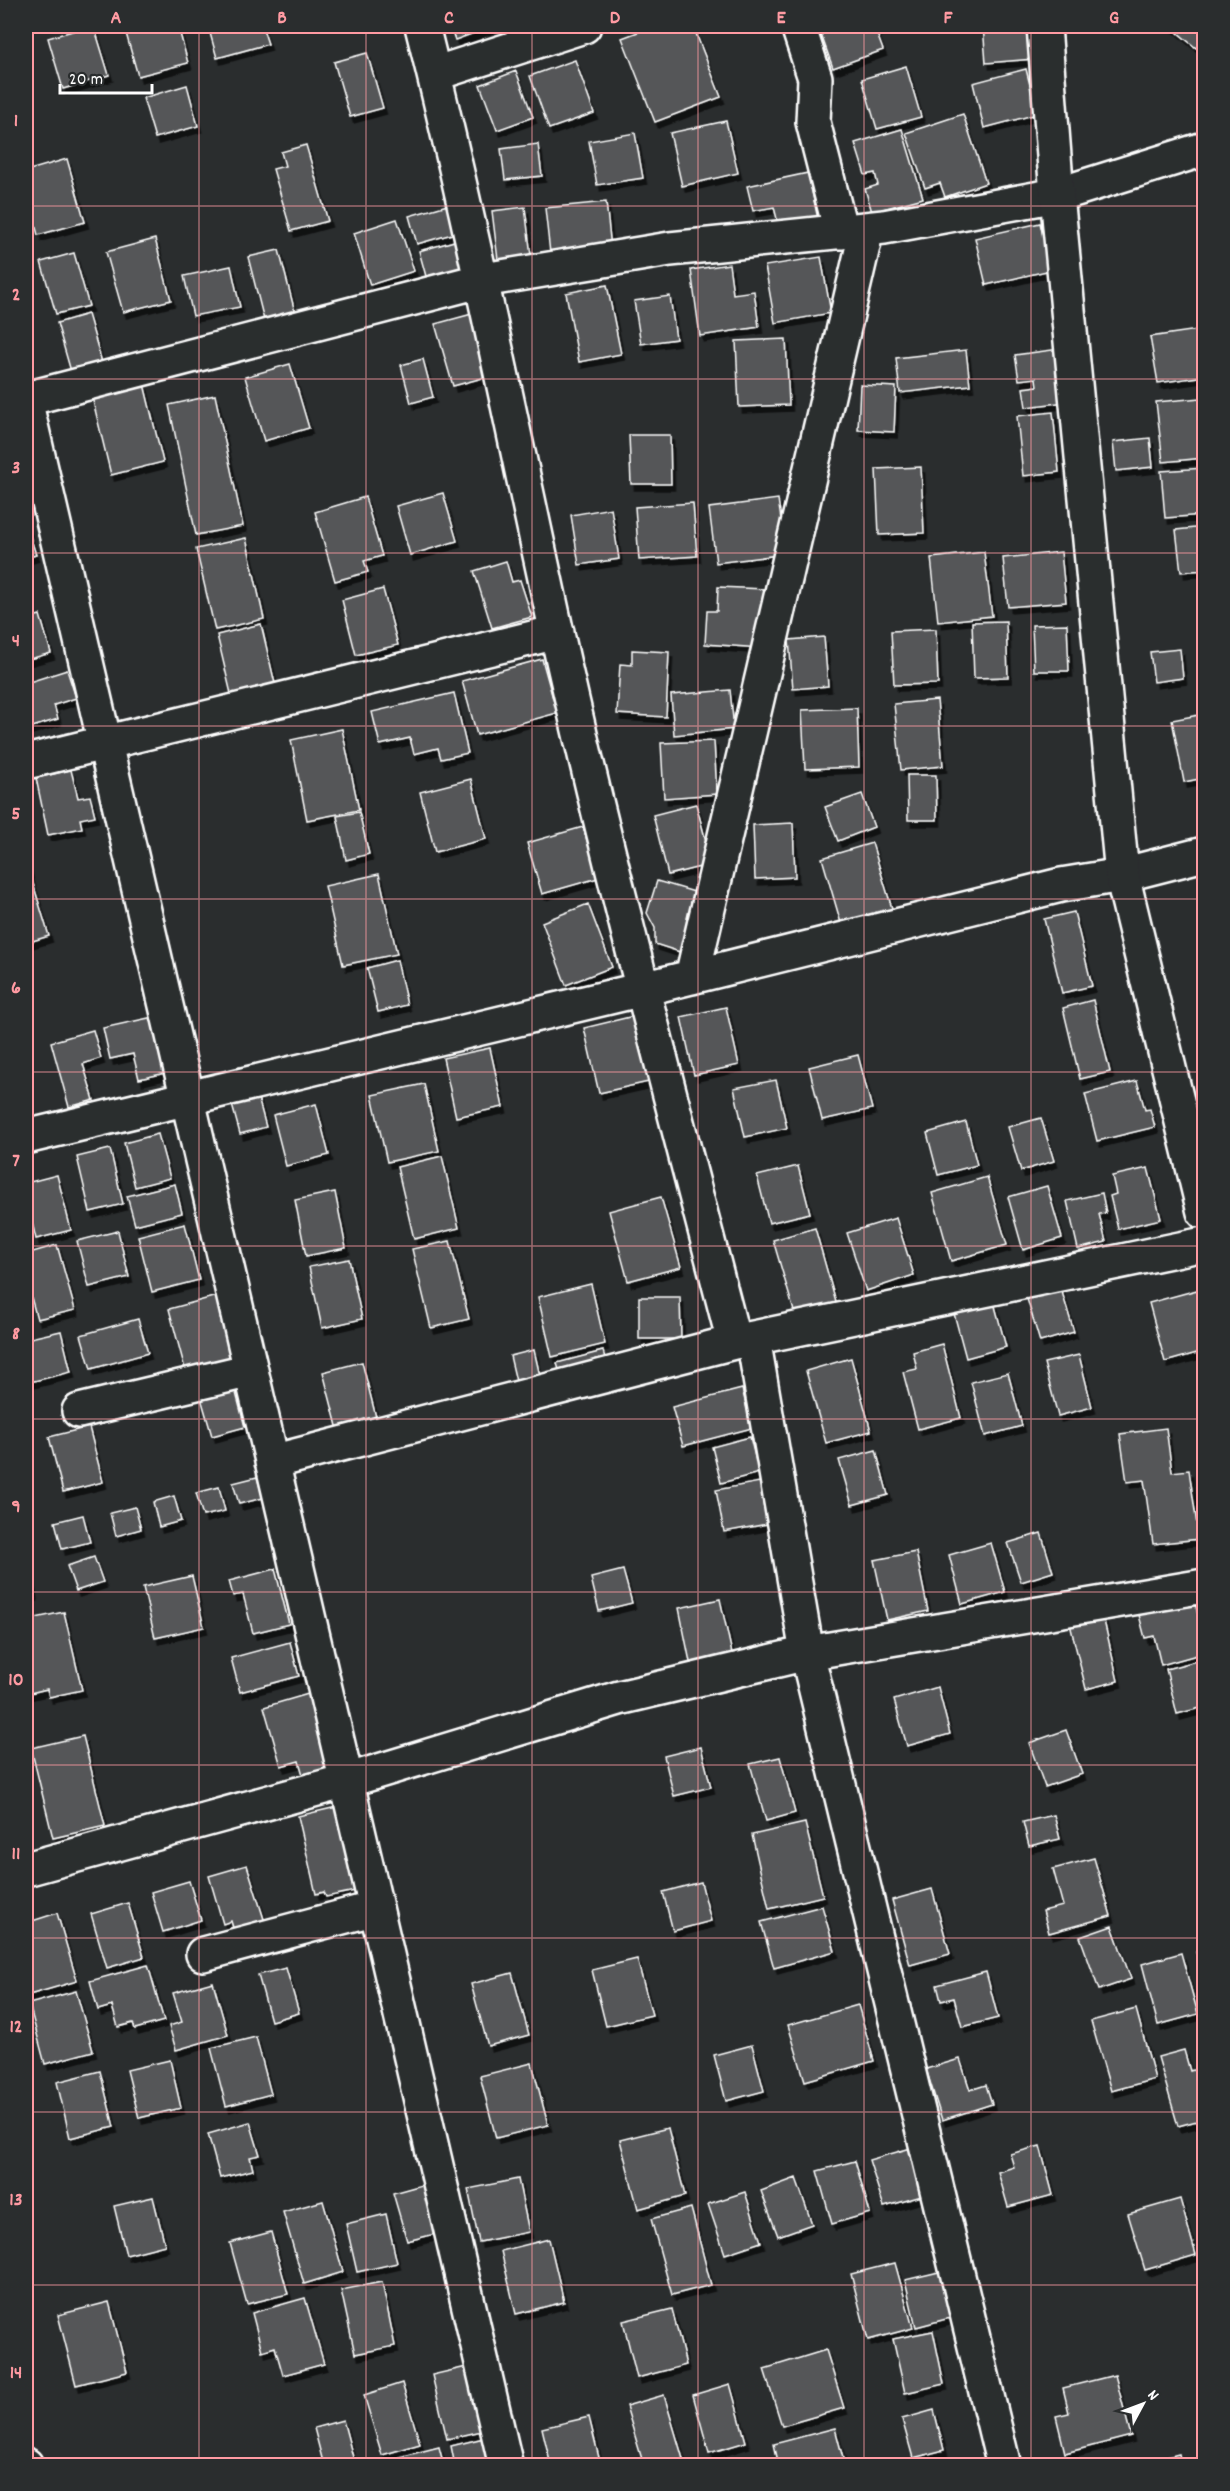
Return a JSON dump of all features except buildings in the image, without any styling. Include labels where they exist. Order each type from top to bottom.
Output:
[{"type":"street","points":[[422,26],[483,280],[557,632],[643,990],[744,1340],[807,1653],[1004,2466]]},
{"type":"street","points":[[434,74],[584,26]]},
{"type":"street","points":[[692,977],[854,230],[813,122],[815,78],[798,26]]},
{"type":"street","points":[[1044,26],[1057,195],[1122,875],[1204,1212]]},
{"type":"street","points":[[26,399],[483,280],[670,249],[854,230],[1057,195],[1204,149]]},
{"type":"street","points":[[26,404],[506,2466]]},
{"type":"street","points":[[26,762],[557,632]]},
{"type":"street","points":[[26,1137],[643,990],[1061,885],[1122,875],[1204,854]]},
{"type":"street","points":[[272,1462],[744,1340],[1204,1244]]},
{"type":"street","points":[[79,1411],[251,1370]]},
{"type":"street","points":[[26,1869],[346,1781],[619,1698],[807,1653],[1204,1586]]},
{"type":"street","points":[[203,1954],[376,1908]]}]
